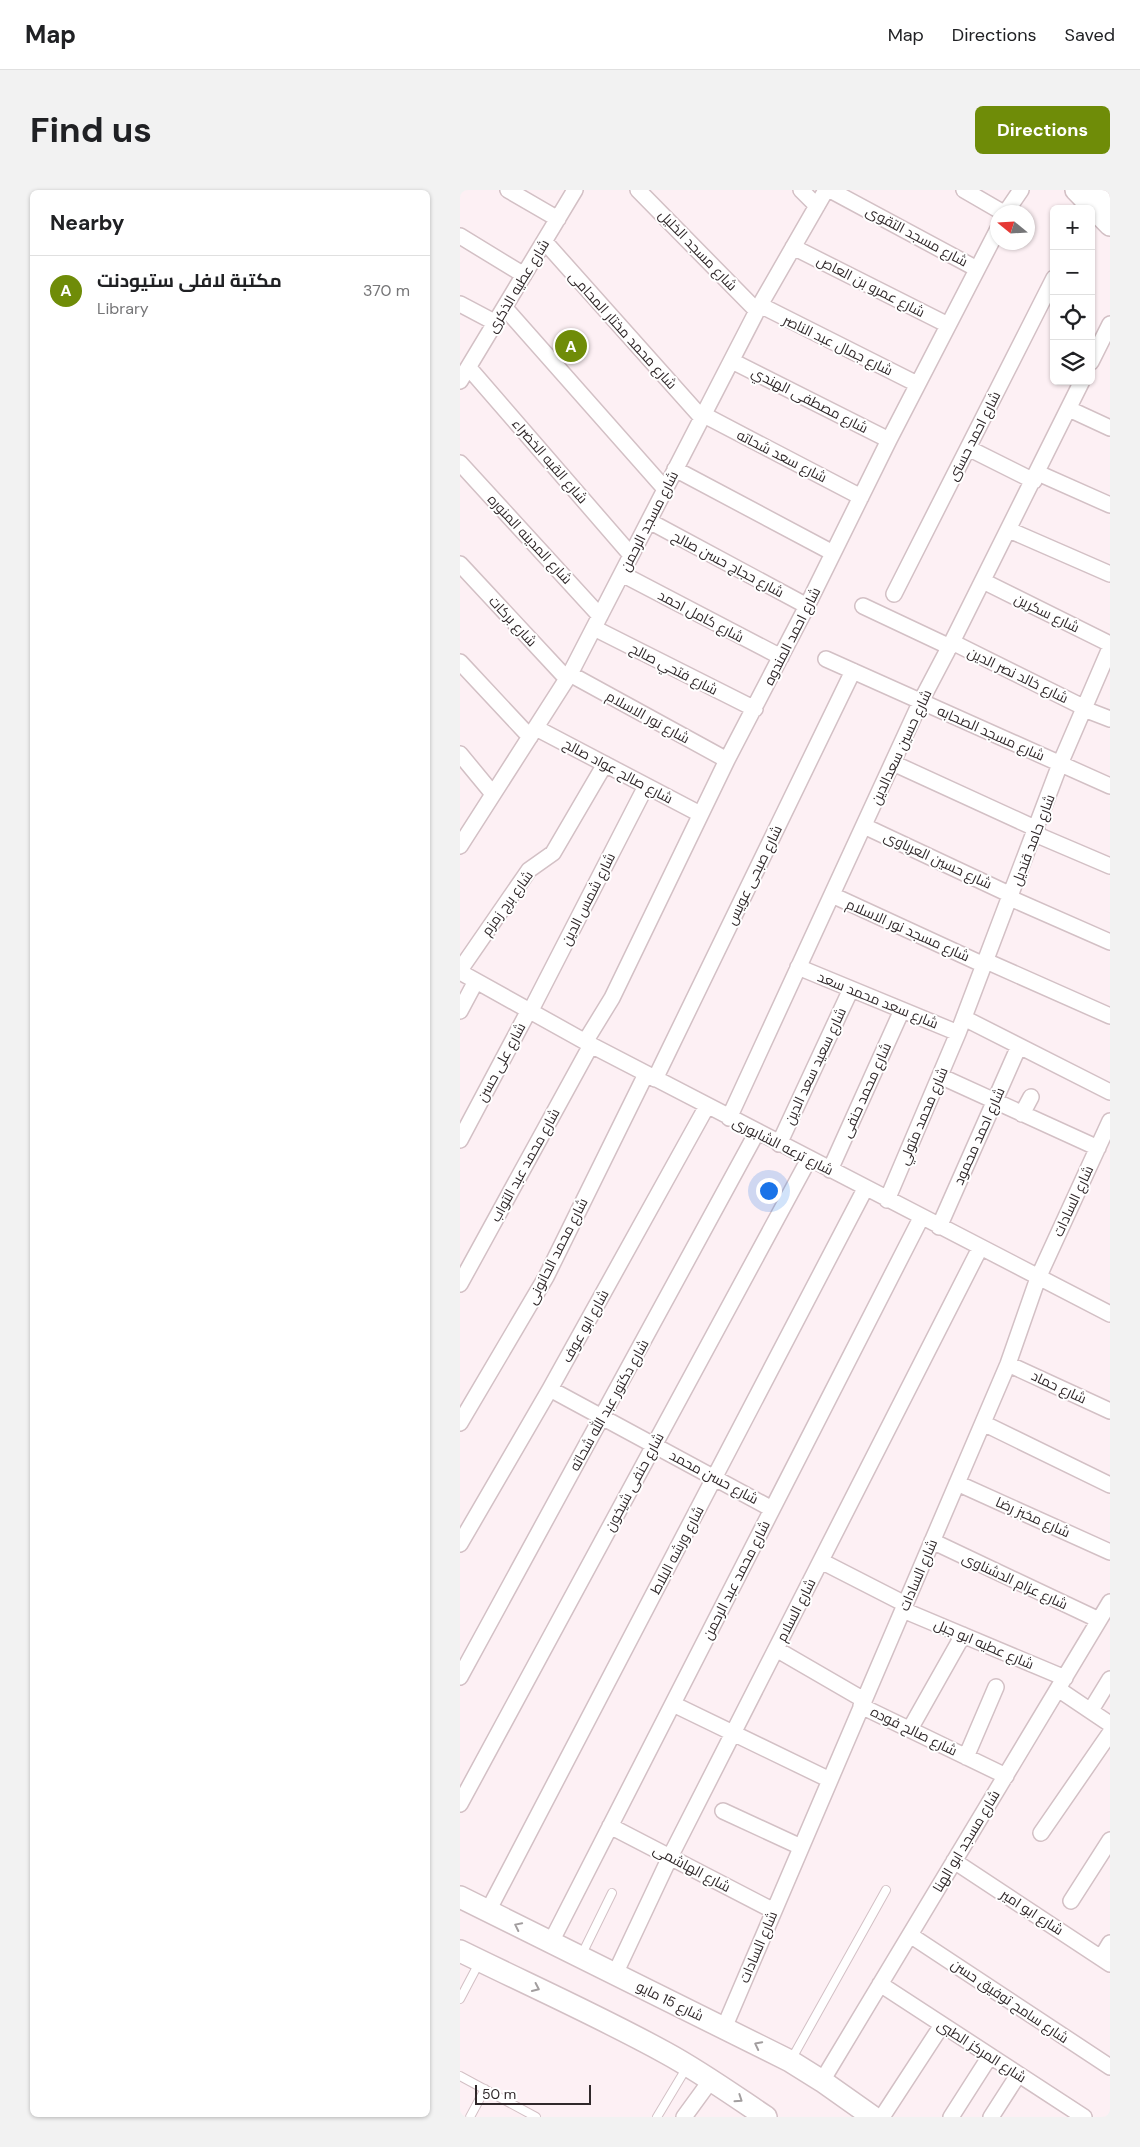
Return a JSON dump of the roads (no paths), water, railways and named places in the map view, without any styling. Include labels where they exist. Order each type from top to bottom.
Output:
[{"type":"main road","points":[[1076,190],[1097,201],[1110,225]]},
{"type":"main road","name":"شارع 15 مايو","points":[[460,1897],[790,2061],[873,2117]]},
{"type":"main road","points":[[460,1952],[614,2025],[712,2080],[766,2117]]},
{"type":"street","points":[[508,190],[558,219]]},
{"type":"street","name":"شارع عطيه الذكرى","points":[[463,376],[575,190]]},
{"type":"street","name":"شارع مسجد الخليل","points":[[638,190],[758,308]]},
{"type":"street","points":[[801,190],[817,206]]},
{"type":"street","name":"شارع مسجد الرحمن","points":[[460,846],[568,676],[758,308],[826,190]]},
{"type":"street","name":"شارع مسجد التقوى","points":[[830,190],[977,269]]},
{"type":"street","points":[[964,190],[990,205]]},
{"type":"street","points":[[1011,205],[1021,190]]},
{"type":"street","points":[[460,236],[524,275]]},
{"type":"street","name":"شارع محمد مختار المحامى","points":[[545,242],[703,416]]},
{"type":"street","name":"شارع احمد المندوه","points":[[588,1044],[727,760],[755,709],[917,384],[990,244]]},
{"type":"street","name":"شارع عمرو بن العاص","points":[[793,247],[948,324]]},
{"type":"street","name":"شارع احمد حسنى","points":[[894,594],[1050,286]]},
{"type":"street","points":[[460,304],[496,323]]},
{"type":"street","points":[[505,308],[665,489]]},
{"type":"street","name":"شارع جمال عبد الناصر","points":[[758,308],[917,384]]},
{"type":"street","points":[[1095,358],[1105,347],[1110,324]]},
{"type":"street","name":"شارع مصطفى الهندي","points":[[732,361],[889,440]]},
{"type":"street","name":"شارع القبه الخضراء","points":[[463,376],[632,555]]},
{"type":"street","name":"شارع حسين سعدالدين","points":[[729,1118],[921,702],[1036,477],[1080,385]]},
{"type":"street","points":[[1069,409],[1110,428]]},
{"type":"street","name":"شارع سعد شحاته","points":[[703,416],[861,497]]},
{"type":"street","points":[[968,448],[1036,477],[1110,505]]},
{"type":"street","name":"شارع المدينه المنوره","points":[[460,463],[597,622]]},
{"type":"street","points":[[676,469],[833,553]]},
{"type":"street","name":"شارع حجاج حسن صالح","points":[[649,522],[807,606]]},
{"type":"street","points":[[1009,530],[1110,574]]},
{"type":"street","name":"شارع بركات","points":[[460,564],[568,676]]},
{"type":"street","name":"شارع كامل احمد","points":[[622,574],[781,657]]},
{"type":"street","name":"شارع سكرين","points":[[983,581],[1110,644]]},
{"type":"street","name":"شارع خالد نصر الدين","points":[[863,606],[1110,719]]},
{"type":"street","name":"شارع فتحي صالح","points":[[597,622],[755,709]]},
{"type":"street","name":"شارع حامد قنديل","points":[[958,1033],[1060,764],[1110,648]]},
{"type":"street","name":"شارع مسجد الصحابه","points":[[826,659],[1110,786]]},
{"type":"street","name":"شارع صالح عواد صالح","points":[[460,662],[533,732],[605,764],[700,814]]},
{"type":"street","name":"شارع صبحى عويس","points":[[650,1077],[853,671]]},
{"type":"street","name":"شارع نور الاسلام","points":[[568,676],[727,760]]},
{"type":"street","points":[[460,754],[494,794]]},
{"type":"street","points":[[892,763],[1110,866]]},
{"type":"street","name":"شارع برج زمزم","points":[[460,971],[529,870],[553,853],[605,764]]},
{"type":"street","name":"شارع شمس الدين","points":[[529,1012],[646,786]]},
{"type":"street","name":"شارع حسين العرباوى","points":[[864,826],[1110,942]]},
{"type":"street","name":"شارع مسجد نور الاسلام","points":[[832,895],[1110,1016]]},
{"type":"street","name":"شارع سعد محمد سعد","points":[[798,967],[958,1033]]},
{"type":"street","name":"شارع ترعه الشابورى","points":[[460,971],[529,1012],[650,1077],[1110,1314]]},
{"type":"street","points":[[460,1011],[476,981]]},
{"type":"street","name":"شارع سعيد سعد الدين","points":[[779,1144],[850,989]]},
{"type":"street","name":"شارع محمد حنفى","points":[[830,1170],[902,1010]]},
{"type":"street","name":"شارع على حسن","points":[[460,1140],[529,1012]]},
{"type":"street","points":[[964,1018],[1110,1092]]},
{"type":"street","name":"شارع محمد متولي","points":[[887,1200],[958,1033]]},
{"type":"street","name":"شارع محمد عبد التواب","points":[[460,1284],[588,1044]]},
{"type":"street","name":"شارع احمد محمود","points":[[939,1227],[1019,1046]]},
{"type":"street","points":[[940,1076],[1098,1148]]},
{"type":"street","name":"شارع محمد الحانونى","points":[[460,1423],[546,1277],[650,1077]]},
{"type":"street","points":[[1022,1114],[1031,1097]]},
{"type":"street","name":"شارع ابو عوف","points":[[460,1544],[550,1389],[707,1106]]},
{"type":"street","name":"شارع السادات","points":[[724,2028],[1008,1364],[1038,1278],[1110,1121]]},
{"type":"street","name":"شارع دكتور عبد الله شحاته","points":[[460,1677],[757,1132]]},
{"type":"street","name":"شارع حنفى شيخون","points":[[460,1804],[809,1159]]},
{"type":"street","name":"شارع ورشه البلاط","points":[[488,1911],[865,1189]]},
{"type":"street","name":"شارع محمد عبد الرحمن","points":[[551,1942],[921,1218]]},
{"type":"street","name":"شارع السلام","points":[[615,1974],[670,1857],[980,1248]]},
{"type":"street","name":"شارع حماد","points":[[1008,1364],[1110,1411]]},
{"type":"street","name":"شارع حسن محمد","points":[[550,1389],[772,1509]]},
{"type":"street","points":[[983,1423],[1110,1485]]},
{"type":"street","name":"شارع مخبز رضا","points":[[957,1483],[1110,1552]]},
{"type":"street","name":"شارع عزام الدشناوى","points":[[932,1541],[1099,1620]]},
{"type":"street","name":"شارع عطيه ابو جبل","points":[[821,1561],[904,1607],[1061,1683],[1090,1710],[1110,1724]]},
{"type":"street","name":"شارع مسجد ابو الهنا","points":[[822,2081],[1110,1602]]},
{"type":"street","points":[[910,1729],[963,1635]]},
{"type":"street","name":"شارع صالح فوده","points":[[776,1649],[863,1703],[910,1729],[1006,1776]]},
{"type":"street","points":[[1090,1710],[1110,1679]]},
{"type":"street","name":"شارع صالح فوده","points":[[966,1756],[996,1687]]},
{"type":"street","points":[[673,1704],[830,1780]]},
{"type":"street","points":[[1041,1833],[1110,1733]]},
{"type":"street","points":[[723,1811],[801,1847]]},
{"type":"street","name":"شارع الهاشمى","points":[[610,1826],[774,1911]]},
{"type":"street","points":[[1071,1901],[1110,1840]]},
{"type":"street","name":"شارع ابو امير","points":[[954,1861],[1105,1961]]},
{"type":"street","name":"شارع سامح توفيق حسن","points":[[910,1935],[1110,2067]]},
{"type":"street","points":[[1105,1961],[1110,1943]]},
{"type":"street","name":"شارع المركز الطبى","points":[[880,1984],[1076,2115]]},
{"type":"street","points":[[882,2117],[942,2025]]},
{"type":"street","points":[[951,2117],[990,2056]]},
{"type":"street","points":[[991,2117],[1018,2075]]},
{"type":"street","points":[[684,2117],[712,2080]]},
{"type":"lane","points":[[790,2061],[886,1890]]},
{"type":"lane","points":[[580,1957],[612,1893]]},
{"type":"lane","points":[[460,1999],[480,1961]]},
{"type":"lane","points":[[657,2117],[688,2066]]},
{"type":"lane","points":[[460,2076],[536,2117]]},
{"type":"lane","points":[[470,2117],[485,2089]]},
{"type":"place","name":"مكتبة لافلى ستيودنت","points":[[571,346]]}]
